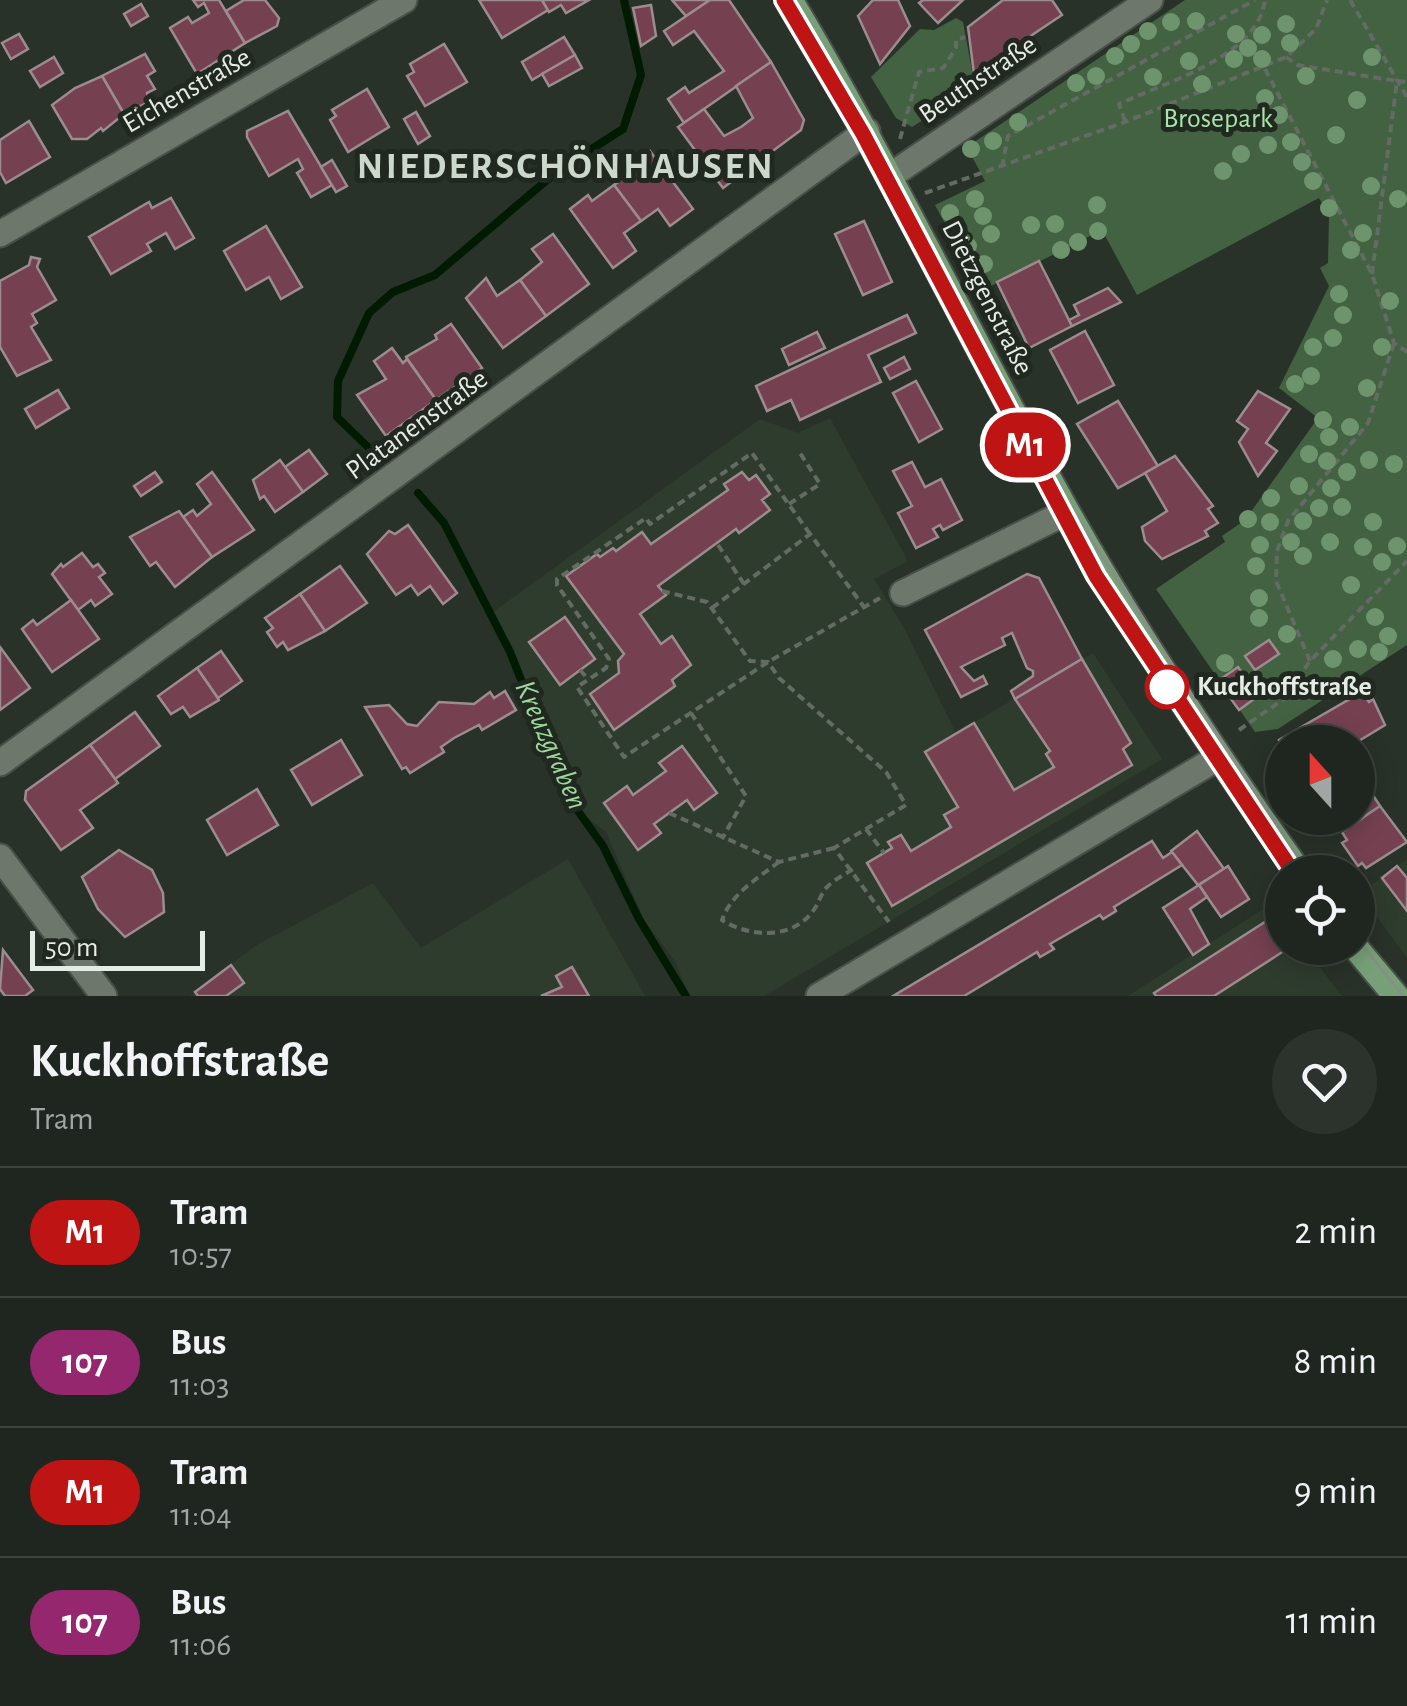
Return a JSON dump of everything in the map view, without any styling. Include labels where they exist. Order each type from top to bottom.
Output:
[{"type":"main road","name":"Dietzgenstraße","points":[[790,0],[868,131],[1067,512],[1219,756],[1286,855]]},
{"type":"main road","points":[[1370,965],[1396,996]]},
{"type":"street","name":"Eichenstraße","points":[[0,234],[404,0]]},
{"type":"street","name":"Beuthstraße","points":[[890,176],[1150,0]]},
{"type":"street","name":"Platanenstraße","points":[[0,763],[868,131]]},
{"type":"street","points":[[894,595],[1067,512]]},
{"type":"street","points":[[819,996],[1219,756]]},
{"type":"street","points":[[0,857],[104,996]]},
{"type":"path","points":[[1002,167],[1008,136],[1256,0]]},
{"type":"path","points":[[1125,122],[1119,104],[1233,47],[1256,28],[1266,0]]},
{"type":"path","points":[[925,193],[1125,122],[1286,58],[1316,28],[1327,0]]},
{"type":"path","points":[[1350,0],[1407,97]]},
{"type":"path","points":[[900,139],[919,72],[943,68],[956,48],[956,40],[965,37]]},
{"type":"path","points":[[1286,58],[1297,65],[1407,82]]},
{"type":"path","points":[[1264,68],[1372,274],[1394,343],[1368,423],[1288,521],[1277,551],[1276,581],[1310,661]]},
{"type":"path","points":[[1372,274],[1397,81]]},
{"type":"path","points":[[1394,343],[1407,352]]},
{"type":"path","points":[[864,607],[752,453],[650,524],[646,518],[558,578],[556,585],[609,658],[606,668],[577,687],[624,757],[768,662],[864,607],[894,595]]},
{"type":"path","points":[[788,504],[820,484],[800,453]]},
{"type":"path","points":[[712,608],[810,534]]},
{"type":"path","points":[[718,544],[744,584]]},
{"type":"path","points":[[1239,730],[1284,698],[1310,661],[1407,561]]},
{"type":"path","points":[[662,591],[707,602],[750,661],[768,662]]},
{"type":"path","points":[[768,662],[778,678],[886,772],[906,805],[834,848],[780,862],[748,885],[726,908],[722,920],[736,930],[770,934],[798,926],[814,910],[824,889],[853,868]]},
{"type":"path","points":[[580,670],[588,679]]},
{"type":"path","points":[[690,713],[746,796],[722,839]]},
{"type":"path","points":[[669,814],[780,862]]},
{"type":"path","points":[[866,829],[884,852]]},
{"type":"path","points":[[834,848],[853,868],[889,922]]},
{"type":"shaded area","points":[[830,418],[908,561],[874,579],[904,628],[956,733],[1093,653],[1162,759],[764,996],[689,996],[675,961],[644,920],[606,832],[585,816],[546,742],[514,650],[493,612],[760,419],[798,433]]},
{"type":"shaded area","points":[[568,859],[645,996],[190,996],[255,946],[373,883],[421,948]]},
{"type":"shaded area","points":[[1407,859],[1407,958],[1375,914],[1375,883]]},
{"type":"shaded area","points":[[1265,908],[1265,965],[1318,965],[1342,996],[1128,996]]},
{"type":"green space","name":"Brosepark","points":[[1185,0],[1407,0],[1407,645],[1284,725],[1265,725],[1265,731],[1255,732],[1156,589],[1225,542],[1222,536],[1245,520],[1318,418],[1279,388],[1329,286],[1320,268],[1328,263],[1329,216],[1319,198],[1137,295],[1102,230],[981,291],[935,205],[985,181],[967,147]]},
{"type":"green space","points":[[956,18],[963,22],[975,87],[912,127],[896,118],[871,77],[920,29],[934,30]]},
{"type":"building","points":[[193,0],[219,0],[245,43],[197,74],[170,28],[188,17],[192,23],[209,13],[204,3],[198,7]]},
{"type":"building","points":[[244,0],[265,0],[279,18],[277,26],[245,43],[226,11]]},
{"type":"building","points":[[479,0],[542,0],[548,10],[502,38]]},
{"type":"building","points":[[542,0],[589,0],[566,13],[561,5],[549,12]]},
{"type":"building","points":[[672,0],[710,0],[686,16]]},
{"type":"building","points":[[710,0],[729,0],[771,62],[684,123],[668,99],[685,87],[689,93],[724,71],[694,31],[673,45],[664,31]]},
{"type":"building","points":[[873,0],[898,0],[910,26],[880,64],[858,16]]},
{"type":"building","points":[[963,0],[938,23],[919,3]]},
{"type":"building","points":[[1003,0],[1052,0],[1062,15],[1011,49],[1013,52],[974,74],[968,27]]},
{"type":"building","points":[[141,4],[148,16],[131,26],[124,14]]},
{"type":"building","points":[[651,5],[656,36],[641,46],[633,8]]},
{"type":"building","points":[[19,34],[28,49],[11,59],[2,43]]},
{"type":"building","points":[[564,37],[575,55],[532,80],[522,62]]},
{"type":"building","points":[[444,44],[467,82],[425,106],[407,76],[414,72],[410,64]]},
{"type":"building","points":[[145,54],[155,71],[147,76],[155,89],[147,93],[149,102],[124,114],[102,76]]},
{"type":"building","points":[[575,55],[582,68],[549,86],[542,74]]},
{"type":"building","points":[[54,57],[63,73],[40,87],[30,71]]},
{"type":"building","points":[[771,62],[804,120],[801,130],[723,188],[678,127],[704,109],[724,136],[741,127],[753,118],[736,86]]},
{"type":"building","points":[[102,76],[124,114],[87,139],[72,139],[52,105],[75,88]]},
{"type":"building","points":[[367,89],[389,127],[348,152],[330,120],[336,116],[332,110]]},
{"type":"building","points":[[288,111],[332,185],[311,197],[297,173],[303,169],[298,159],[269,176],[247,137],[247,131]]},
{"type":"building","points":[[416,112],[430,136],[418,144],[404,119]]},
{"type":"building","points":[[29,121],[50,157],[6,183],[0,172],[0,140]]},
{"type":"building","points":[[650,151],[693,209],[670,226],[658,209],[641,221],[614,185],[636,169],[632,164]]},
{"type":"building","points":[[332,160],[347,186],[336,192],[321,167]]},
{"type":"building","points":[[614,185],[641,221],[624,233],[636,251],[613,268],[570,209],[588,195],[592,201]]},
{"type":"building","points":[[171,198],[194,238],[175,249],[166,233],[147,244],[151,251],[111,274],[89,237],[149,202],[152,208]]},
{"type":"building","points":[[864,221],[892,282],[863,295],[835,234]]},
{"type":"building","points":[[266,226],[302,287],[281,299],[269,277],[246,290],[224,251]]},
{"type":"building","points":[[553,234],[589,284],[546,316],[520,280],[542,262],[532,249]]},
{"type":"building","points":[[31,257],[40,259],[37,267],[56,300],[32,314],[37,323],[31,327],[51,360],[17,376],[0,347],[0,281],[29,265]]},
{"type":"building","points":[[1039,261],[1072,326],[1029,348],[997,282]]},
{"type":"building","points":[[486,278],[497,296],[520,280],[546,316],[503,348],[466,298]]},
{"type":"building","points":[[1108,288],[1121,302],[1072,326],[1069,320],[1079,315],[1074,305]]},
{"type":"building","points":[[907,315],[916,333],[868,355],[881,382],[800,420],[791,400],[767,411],[756,386]]},
{"type":"building","points":[[451,324],[482,368],[436,400],[406,357],[437,339],[435,335]]},
{"type":"building","points":[[1085,331],[1114,385],[1078,403],[1050,350]]},
{"type":"building","points":[[817,332],[825,348],[789,365],[782,349]]},
{"type":"building","points":[[392,348],[403,363],[407,359],[436,400],[386,436],[357,395],[386,379],[374,361]]},
{"type":"building","points":[[904,357],[910,369],[890,379],[884,368]]},
{"type":"building","points":[[916,381],[942,429],[919,442],[893,393]]},
{"type":"building","points":[[58,390],[69,408],[36,428],[25,409]]},
{"type":"building","points":[[1258,391],[1290,409],[1266,443],[1277,451],[1258,476],[1239,442],[1248,429],[1237,421]]},
{"type":"building","points":[[1118,401],[1158,466],[1118,488],[1077,424]]},
{"type":"building","points":[[309,450],[327,474],[303,492],[285,467]]},
{"type":"building","points":[[1175,456],[1213,506],[1208,509],[1218,523],[1205,531],[1208,536],[1162,559],[1145,541],[1142,527],[1167,511],[1145,473]]},
{"type":"building","points":[[280,460],[303,492],[275,512],[264,496],[260,499],[253,480]]},
{"type":"building","points":[[912,462],[925,487],[941,479],[962,520],[943,530],[940,525],[933,529],[938,537],[916,548],[898,513],[912,506],[893,471]]},
{"type":"building","points":[[155,472],[162,482],[141,496],[134,486]]},
{"type":"building","points":[[212,472],[254,530],[212,557],[183,517],[193,510],[197,516],[211,504],[197,484]]},
{"type":"building","points":[[742,472],[749,480],[756,475],[770,494],[762,500],[770,510],[739,533],[736,529],[658,586],[666,595],[640,614],[661,644],[672,636],[691,665],[672,680],[675,686],[614,730],[590,694],[619,673],[618,661],[624,654],[566,576],[597,554],[600,557],[613,548],[616,551],[642,532],[651,544],[728,490],[724,484]]},
{"type":"building","points":[[179,511],[212,557],[175,587],[156,562],[150,566],[130,537]]},
{"type":"building","points":[[408,525],[457,593],[443,604],[430,586],[418,595],[411,585],[396,595],[367,554],[389,531],[395,534]]},
{"type":"building","points":[[82,553],[93,567],[98,564],[105,573],[99,577],[112,594],[95,606],[91,600],[78,610],[52,574],[61,564],[63,567]]},
{"type":"building","points":[[340,566],[367,603],[325,631],[300,594]]},
{"type":"building","points":[[1027,574],[1039,578],[1082,659],[1015,699],[1011,691],[1033,676],[1033,671],[1027,668],[1012,633],[1002,638],[1005,645],[961,667],[974,681],[983,676],[987,684],[961,697],[925,630]]},
{"type":"building","points":[[300,594],[325,631],[288,650],[283,642],[277,647],[267,632],[273,628],[265,618]]},
{"type":"building","points":[[71,600],[99,639],[52,672],[22,629],[33,620],[37,625]]},
{"type":"building","points":[[565,617],[595,659],[560,685],[529,642]]},
{"type":"building","points":[[1269,640],[1279,654],[1255,670],[1245,656]]},
{"type":"building","points":[[0,647],[30,688],[0,710]]},
{"type":"building","points":[[221,651],[242,681],[218,698],[197,668]]},
{"type":"building","points":[[1082,659],[1131,743],[1123,749],[1132,765],[892,906],[867,863],[892,848],[888,842],[901,835],[911,851],[951,827],[944,815],[958,807],[925,752],[974,723],[1014,790],[1054,767],[1046,754],[1050,751],[1015,699]]},
{"type":"building","points":[[1238,667],[1258,696],[1239,710],[1218,681]]},
{"type":"building","points":[[197,668],[219,700],[190,717],[183,707],[171,714],[158,696]]},
{"type":"building","points":[[505,691],[516,710],[482,730],[479,725],[454,738],[441,747],[444,752],[410,773],[406,767],[402,769],[365,707],[389,705],[407,724],[417,726],[439,702],[474,704],[490,692],[494,698]]},
{"type":"building","points":[[1362,692],[1369,702],[1373,699],[1385,725],[1375,731],[1375,725],[1305,725]]},
{"type":"building","points":[[135,712],[160,746],[115,779],[90,745]]},
{"type":"building","points":[[341,740],[362,775],[312,805],[291,770]]},
{"type":"building","points":[[90,745],[118,783],[80,810],[93,828],[61,850],[25,800],[26,791]]},
{"type":"building","points":[[682,746],[717,793],[694,810],[687,800],[654,824],[661,833],[638,850],[604,803],[627,786],[633,795],[666,771],[659,763]]},
{"type":"building","points":[[257,789],[278,825],[227,855],[207,820]]},
{"type":"building","points":[[1380,806],[1407,842],[1375,862],[1375,855],[1350,855],[1342,843],[1347,840],[1344,835],[1375,835],[1375,809]]},
{"type":"building","points":[[1197,831],[1224,869],[1198,885],[1171,851]]},
{"type":"building","points":[[1152,841],[1163,858],[1172,852],[1182,865],[1114,907],[1116,911],[1103,919],[1100,915],[1050,944],[1054,949],[1040,957],[1037,952],[964,996],[893,996]]},
{"type":"building","points":[[119,850],[152,870],[163,893],[164,912],[125,937],[98,909],[82,877]]},
{"type":"building","points":[[1228,866],[1249,899],[1221,917],[1199,885]]},
{"type":"building","points":[[1397,866],[1407,878],[1407,911],[1382,878]]},
{"type":"building","points":[[1199,885],[1207,897],[1190,909],[1209,944],[1193,955],[1163,908]]},
{"type":"building","points":[[1265,922],[1265,963],[1214,996],[1154,993]]},
{"type":"building","points":[[3,950],[33,990],[25,996],[5,996],[0,989]]},
{"type":"building","points":[[231,965],[244,983],[226,996],[198,996],[195,992]]},
{"type":"building","points":[[572,967],[589,996],[541,996],[562,987],[556,976]]},
{"type":"waterway","name":"Kreuzgraben","points":[[375,454],[337,417],[338,381],[369,313],[393,292],[435,275],[560,169],[623,129],[641,75],[624,0]]},
{"type":"waterway","name":"Kreuzgraben","points":[[418,493],[444,523],[510,652],[568,797],[603,846],[639,919],[686,996]]},
{"type":"tram line","name":"M1","points":[[784,0],[863,134],[958,321],[1096,576],[1281,855]]},
{"type":"tram line","points":[[794,0],[879,144],[1073,511],[1296,855]]},
{"type":"tram line","points":[[1079,545],[1183,710]]},
{"type":"tram line","points":[[1375,961],[1403,996]]},
{"type":"place","name":"Kuckhoffstraße","points":[[1167,687]]},
{"type":"district","name":"NIEDERSCHÖNHAUSEN","points":[[566,167]]}]
